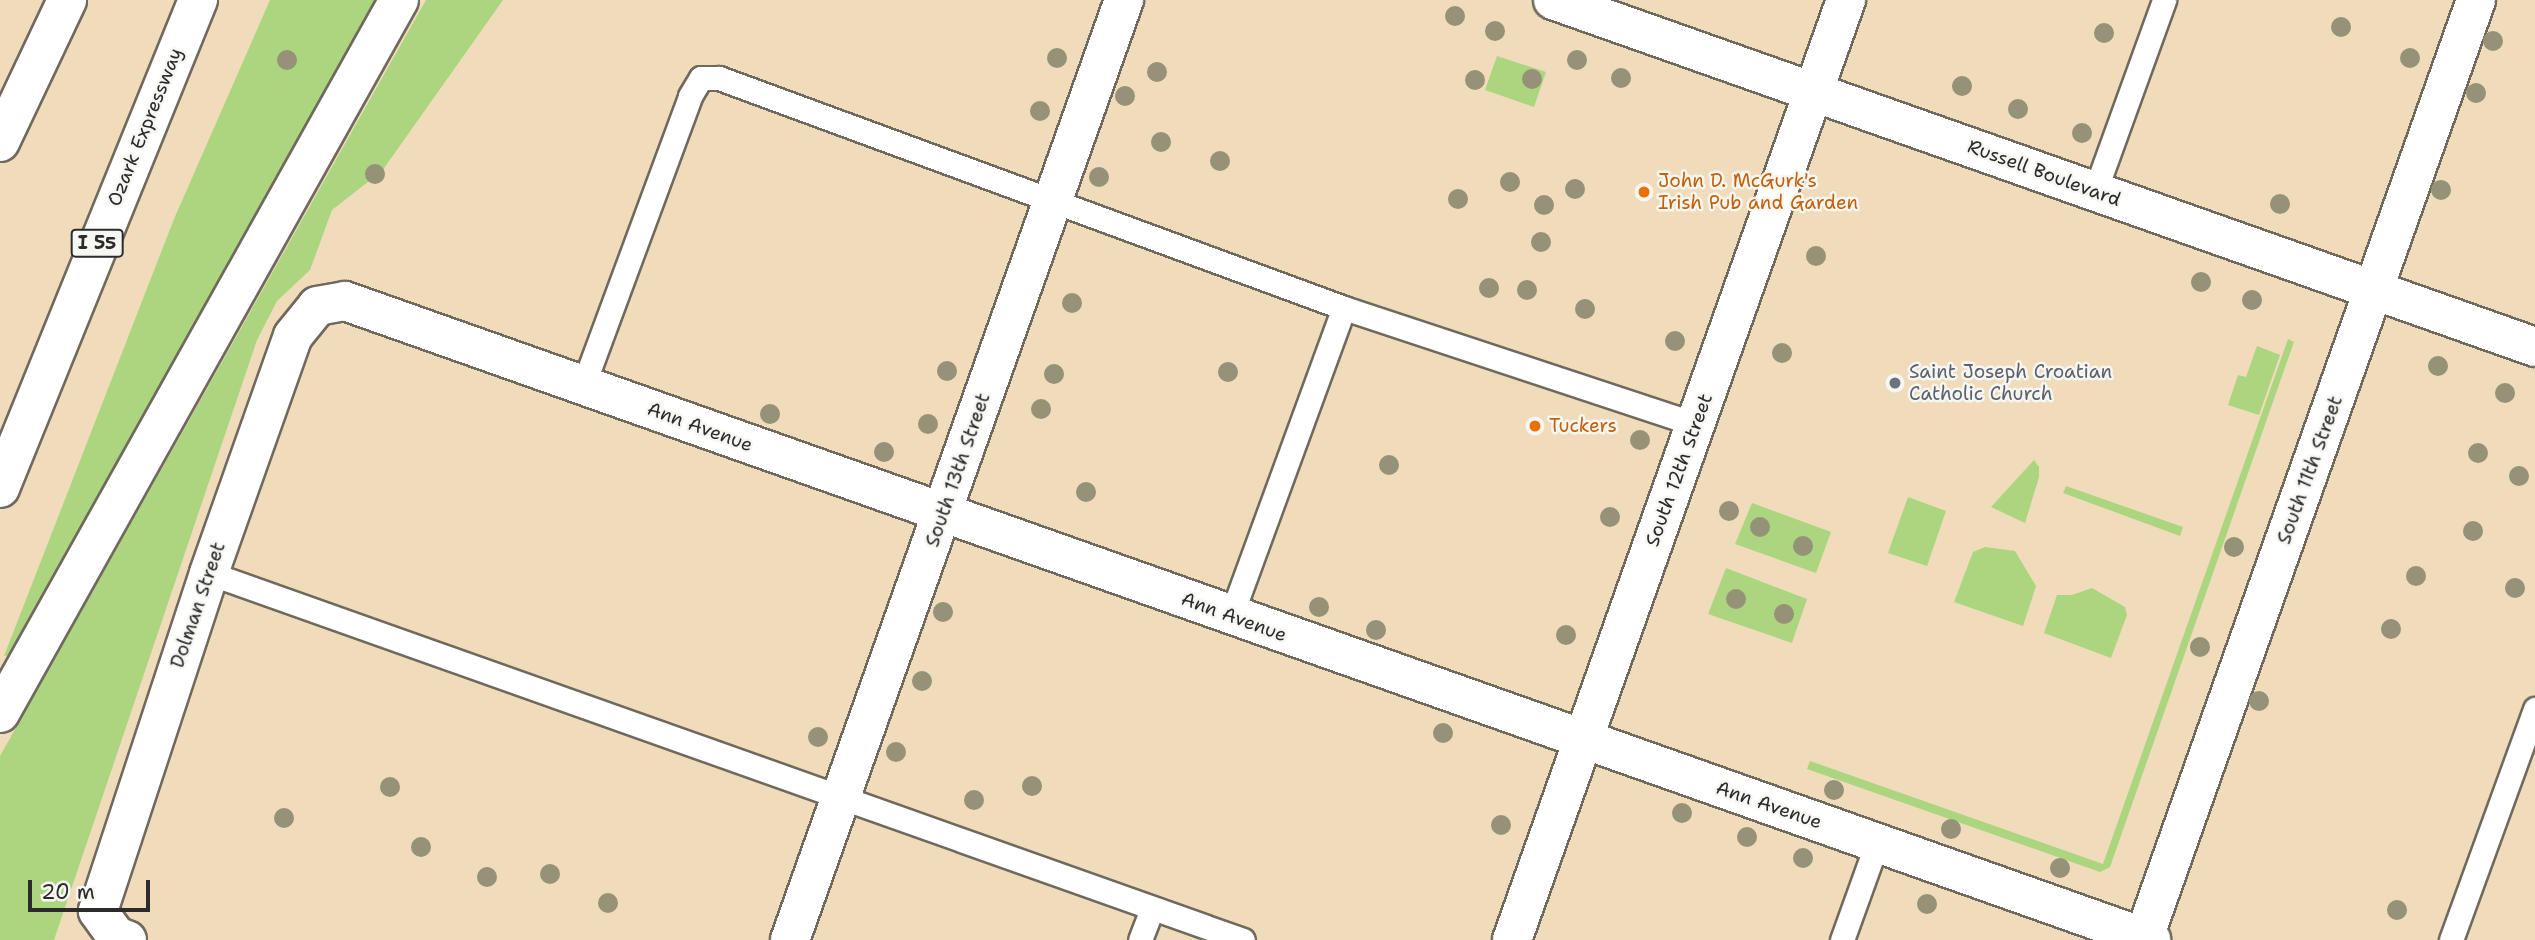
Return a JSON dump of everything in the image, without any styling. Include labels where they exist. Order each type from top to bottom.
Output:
[{"type":"main road","points":[[0,141],[45,0]]},
{"type":"main road","points":[[0,141],[67,0]]},
{"type":"main road","name":"Ozark Expressway","points":[[0,488],[198,0]]},
{"type":"main road","points":[[0,713],[399,0]]},
{"type":"main road","name":"South 13th Street","points":[[790,940],[1124,0]]},
{"type":"main road","name":"Russell Boulevard","points":[[1553,0],[2535,347]]},
{"type":"main road","name":"South 12th Street","points":[[1512,940],[1846,0]]},
{"type":"main road","name":"South 11th Street","points":[[2146,939],[2476,0]]},
{"type":"main road","name":"Ann Avenue","points":[[317,306],[345,301],[2146,939]]},
{"type":"main road","name":"Dolman Street","points":[[127,940],[116,936],[98,911],[209,573],[293,336],[317,306]]},
{"type":"lane","points":[[2095,191],[2164,0]]},
{"type":"lane","points":[[583,386],[690,96],[701,78],[719,78],[1344,308],[1695,424]]},
{"type":"lane","points":[[1231,616],[1344,308]]},
{"type":"lane","points":[[209,573],[1243,940]]},
{"type":"lane","points":[[2451,940],[2535,709]]},
{"type":"lane","points":[[1842,940],[1877,843]]},
{"type":"lane","points":[[1140,940],[1152,908]]},
{"type":"green space","points":[[270,0],[377,0],[17,654],[4,656],[174,219]]},
{"type":"green space","points":[[426,0],[503,0],[382,171],[332,210],[310,270],[277,301],[257,340],[54,940],[0,940],[0,756]]},
{"type":"green space","points":[[1497,56],[1546,72],[1534,107],[1485,90]]},
{"type":"green space","points":[[2288,339],[2294,342],[2110,867],[2100,872],[1807,769],[1810,761],[2103,864]]},
{"type":"green space","points":[[2257,346],[2280,355],[2259,415],[2228,405],[2238,375],[2246,377]]},
{"type":"green space","points":[[2034,460],[2039,467],[2039,477],[2025,523],[1991,507]]},
{"type":"green space","points":[[2066,486],[2183,527],[2180,536],[2063,493]]},
{"type":"green space","points":[[1908,497],[1946,511],[1927,566],[1888,553]]},
{"type":"green space","points":[[1752,503],[1831,532],[1816,573],[1735,544]]},
{"type":"green space","points":[[1985,547],[2015,551],[2036,586],[2023,626],[1954,602],[1973,552]]},
{"type":"green space","points":[[1726,568],[1807,599],[1792,643],[1708,614]]},
{"type":"green space","points":[[2092,588],[2125,607],[2127,615],[2111,658],[2044,633],[2057,595],[2072,595]]},
{"type":"place","name":"John D. McGurk's Irish Pub and Garden","points":[[1644,192]]},
{"type":"place","name":"Saint Joseph Croatian Catholic Church","points":[[1895,383]]},
{"type":"place","name":"Tuckers","points":[[1535,426]]}]
